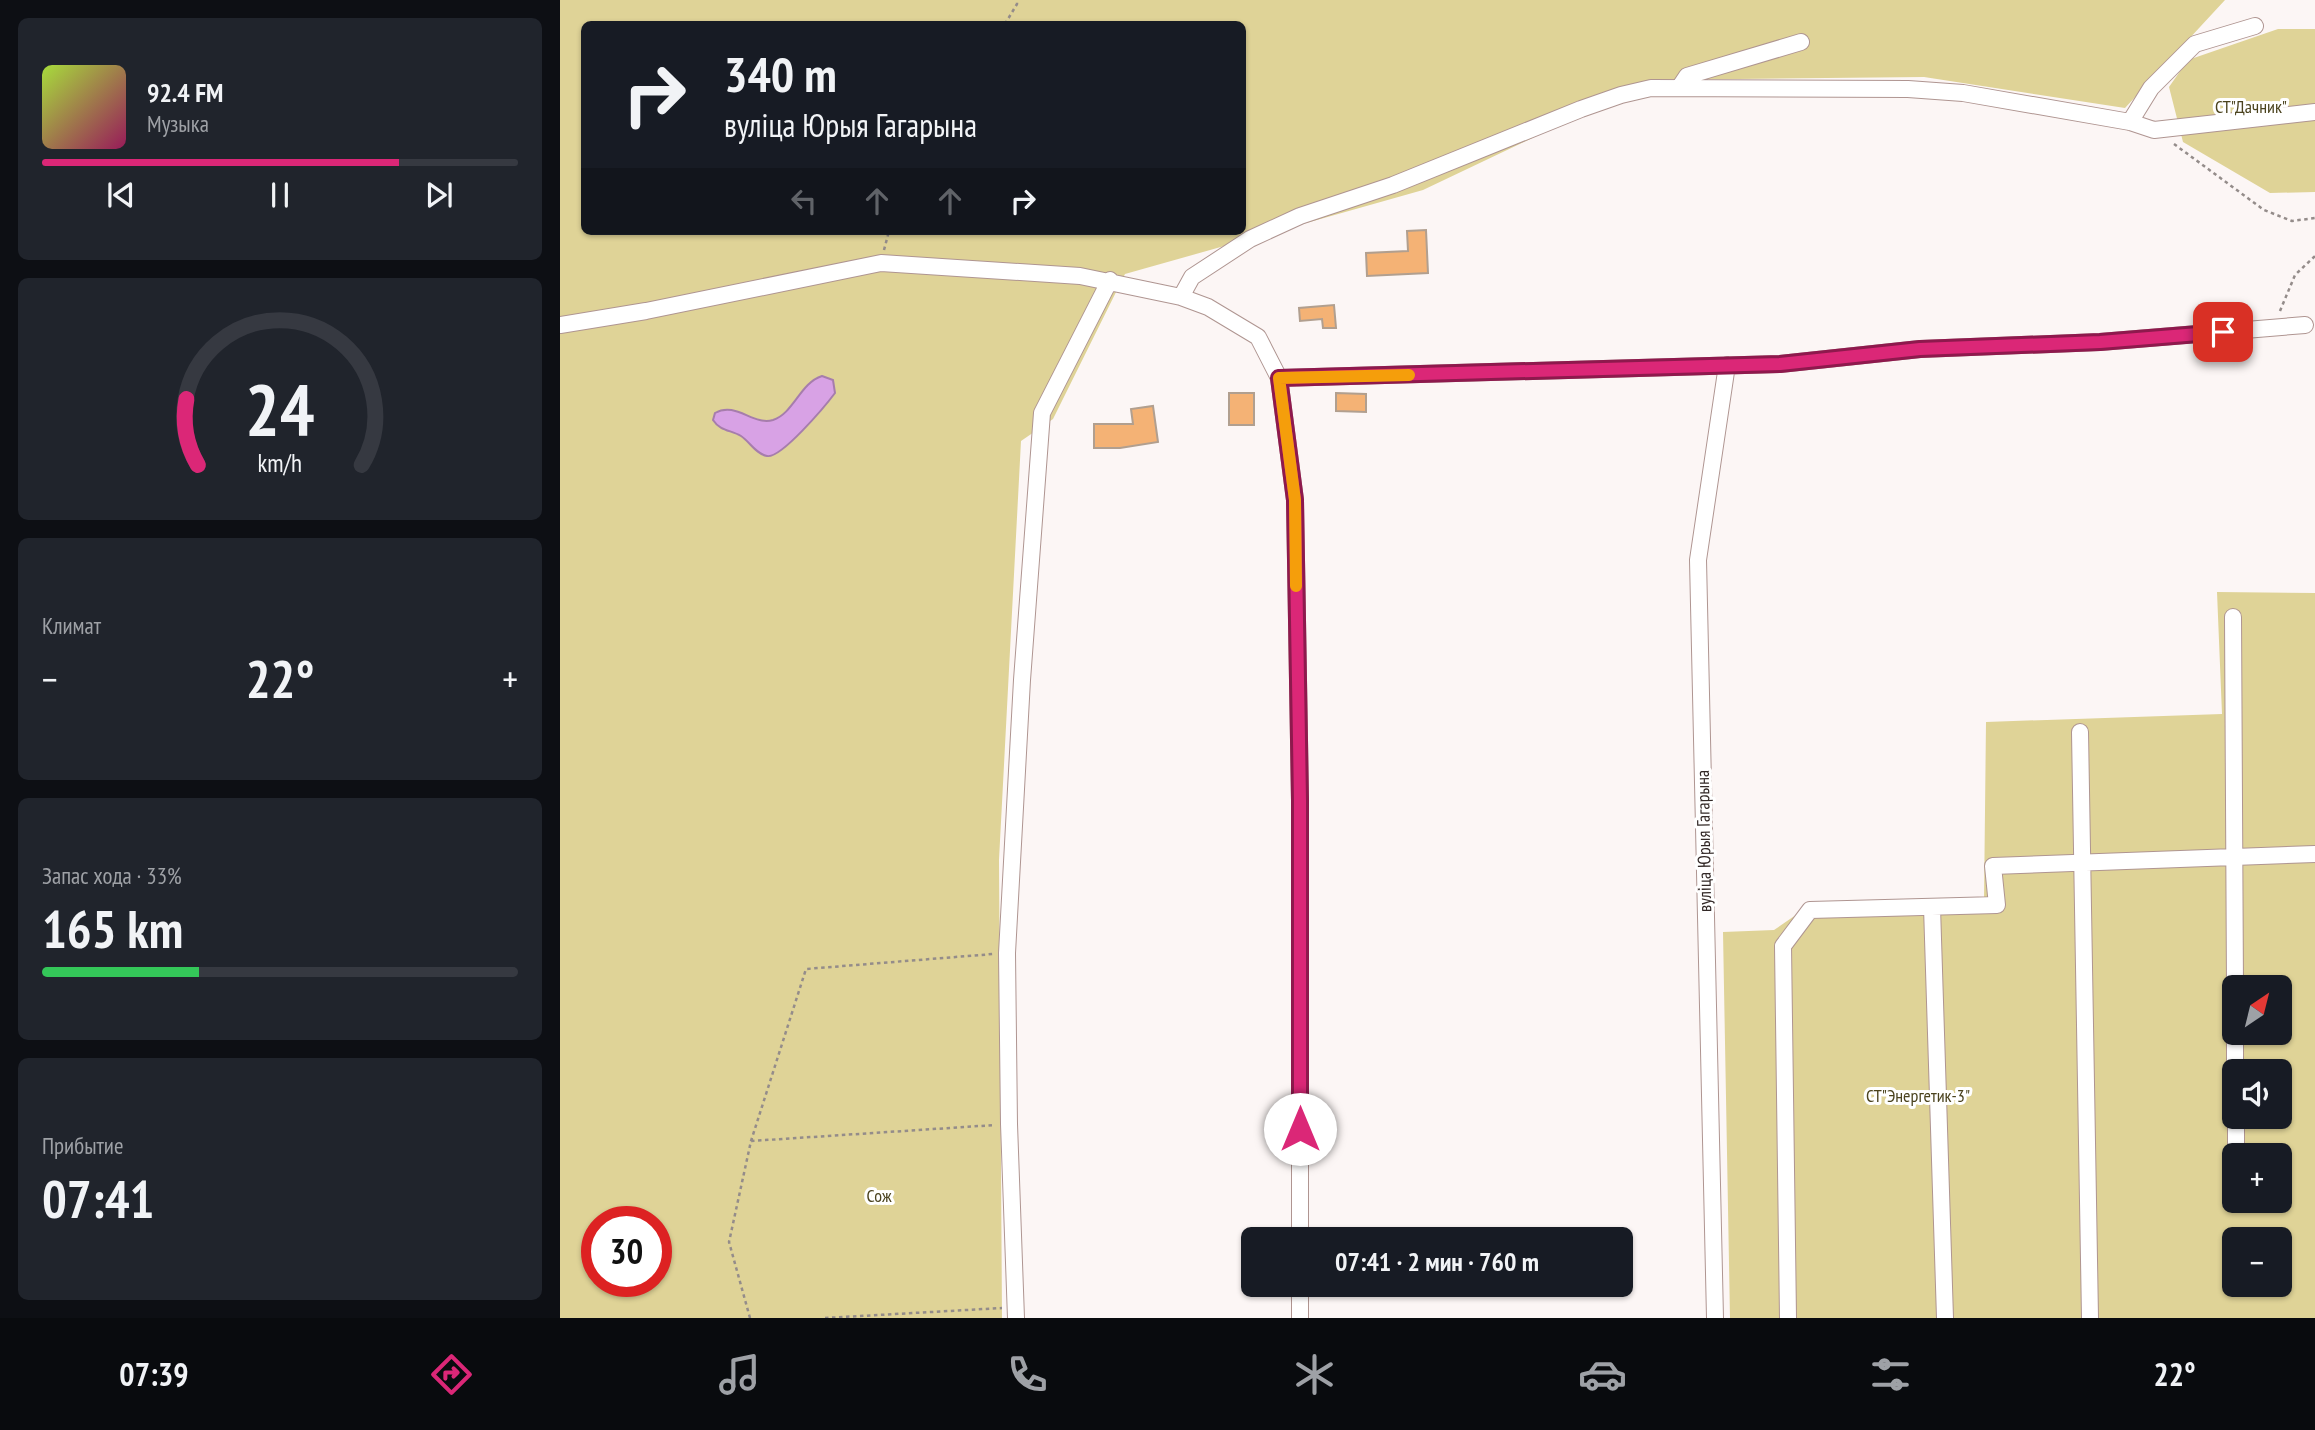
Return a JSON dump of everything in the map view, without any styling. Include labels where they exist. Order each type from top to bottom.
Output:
[{"type":"street","points":[[2130,122],[2151,88],[2195,44],[2255,26]]},
{"type":"street","points":[[1679,88],[1687,76],[1801,42]]},
{"type":"street","points":[[1181,298],[1192,277],[1250,239],[1300,216],[1393,185],[1621,95],[1651,88],[1922,90],[1963,93],[2130,122],[2154,130],[2315,112]]},
{"type":"street","points":[[560,325],[646,311],[881,263],[1110,280],[1208,307],[1258,337],[1279,378],[1295,500],[1300,814],[1300,1227]]},
{"type":"street","points":[[1016,1313],[1009,1124],[1007,953],[1022,680],[1042,413],[1110,280]]},
{"type":"street","points":[[1279,378],[1780,364],[1920,349],[2100,342],[2305,325]]},
{"type":"street","name":"вуліца Юрыя Гагарына","points":[[1715,1318],[1698,560],[1727,365]]},
{"type":"street","points":[[2233,617],[2235,975]]},
{"type":"street","points":[[2080,732],[2090,1318]]},
{"type":"street","points":[[1788,1318],[1783,946],[1810,910],[1997,905],[1993,866],[2315,854]]},
{"type":"street","points":[[1932,907],[1945,1318]]},
{"type":"street","points":[[1300,1297],[1300,1318]]},
{"type":"path","points":[[1007,21],[1017,0]]},
{"type":"path","points":[[2154,130],[2264,209],[2292,221],[2315,218]]},
{"type":"path","points":[[2272,328],[2295,275],[2315,256]]},
{"type":"path","points":[[750,1318],[729,1242],[751,1141],[806,969],[1007,953]]},
{"type":"path","points":[[751,1141],[1009,1124]]},
{"type":"path","points":[[825,1318],[1016,1313]]},
{"type":"green space","name":"Сож","points":[[560,0],[2225,0],[2125,108],[1924,77],[1654,80],[1423,190],[1125,274],[1053,419],[1021,441],[999,860],[1002,1318],[560,1318]]},
{"type":"green space","name":"СТ\"Дачник\"","points":[[2278,29],[2315,29],[2315,192],[2270,193],[2183,142],[2169,87],[2188,60]]},
{"type":"green space","name":"СТ\"Энергетик-3\"","points":[[2217,592],[2315,593],[2315,1318],[1730,1318],[1723,932],[1774,930],[1806,908],[1984,900],[1986,722],[2222,714]]},
{"type":"shaded area","points":[[822,376],[833,380],[835,393],[803,430],[774,455],[760,453],[741,436],[722,428],[713,420],[715,413],[730,410],[758,420],[773,420],[786,411],[808,385]]},
{"type":"building","points":[[1426,230],[1428,273],[1367,276],[1366,253],[1408,251],[1407,231]]},
{"type":"building","points":[[1334,305],[1336,328],[1323,328],[1322,319],[1300,321],[1299,308]]},
{"type":"building","points":[[1229,393],[1254,393],[1254,425],[1229,425]]},
{"type":"building","points":[[1336,393],[1366,394],[1366,412],[1336,411]]},
{"type":"building","points":[[1153,406],[1158,442],[1120,448],[1094,448],[1094,424],[1133,424],[1131,409]]},
{"type":"slow traffic","points":[[1296,586],[1295,500],[1279,378],[1409,375]]},
{"type":"route","points":[[1300,1129],[1300,800],[1295,500],[1279,378],[1780,364],[1920,349],[2100,342],[2223,332]]}]
